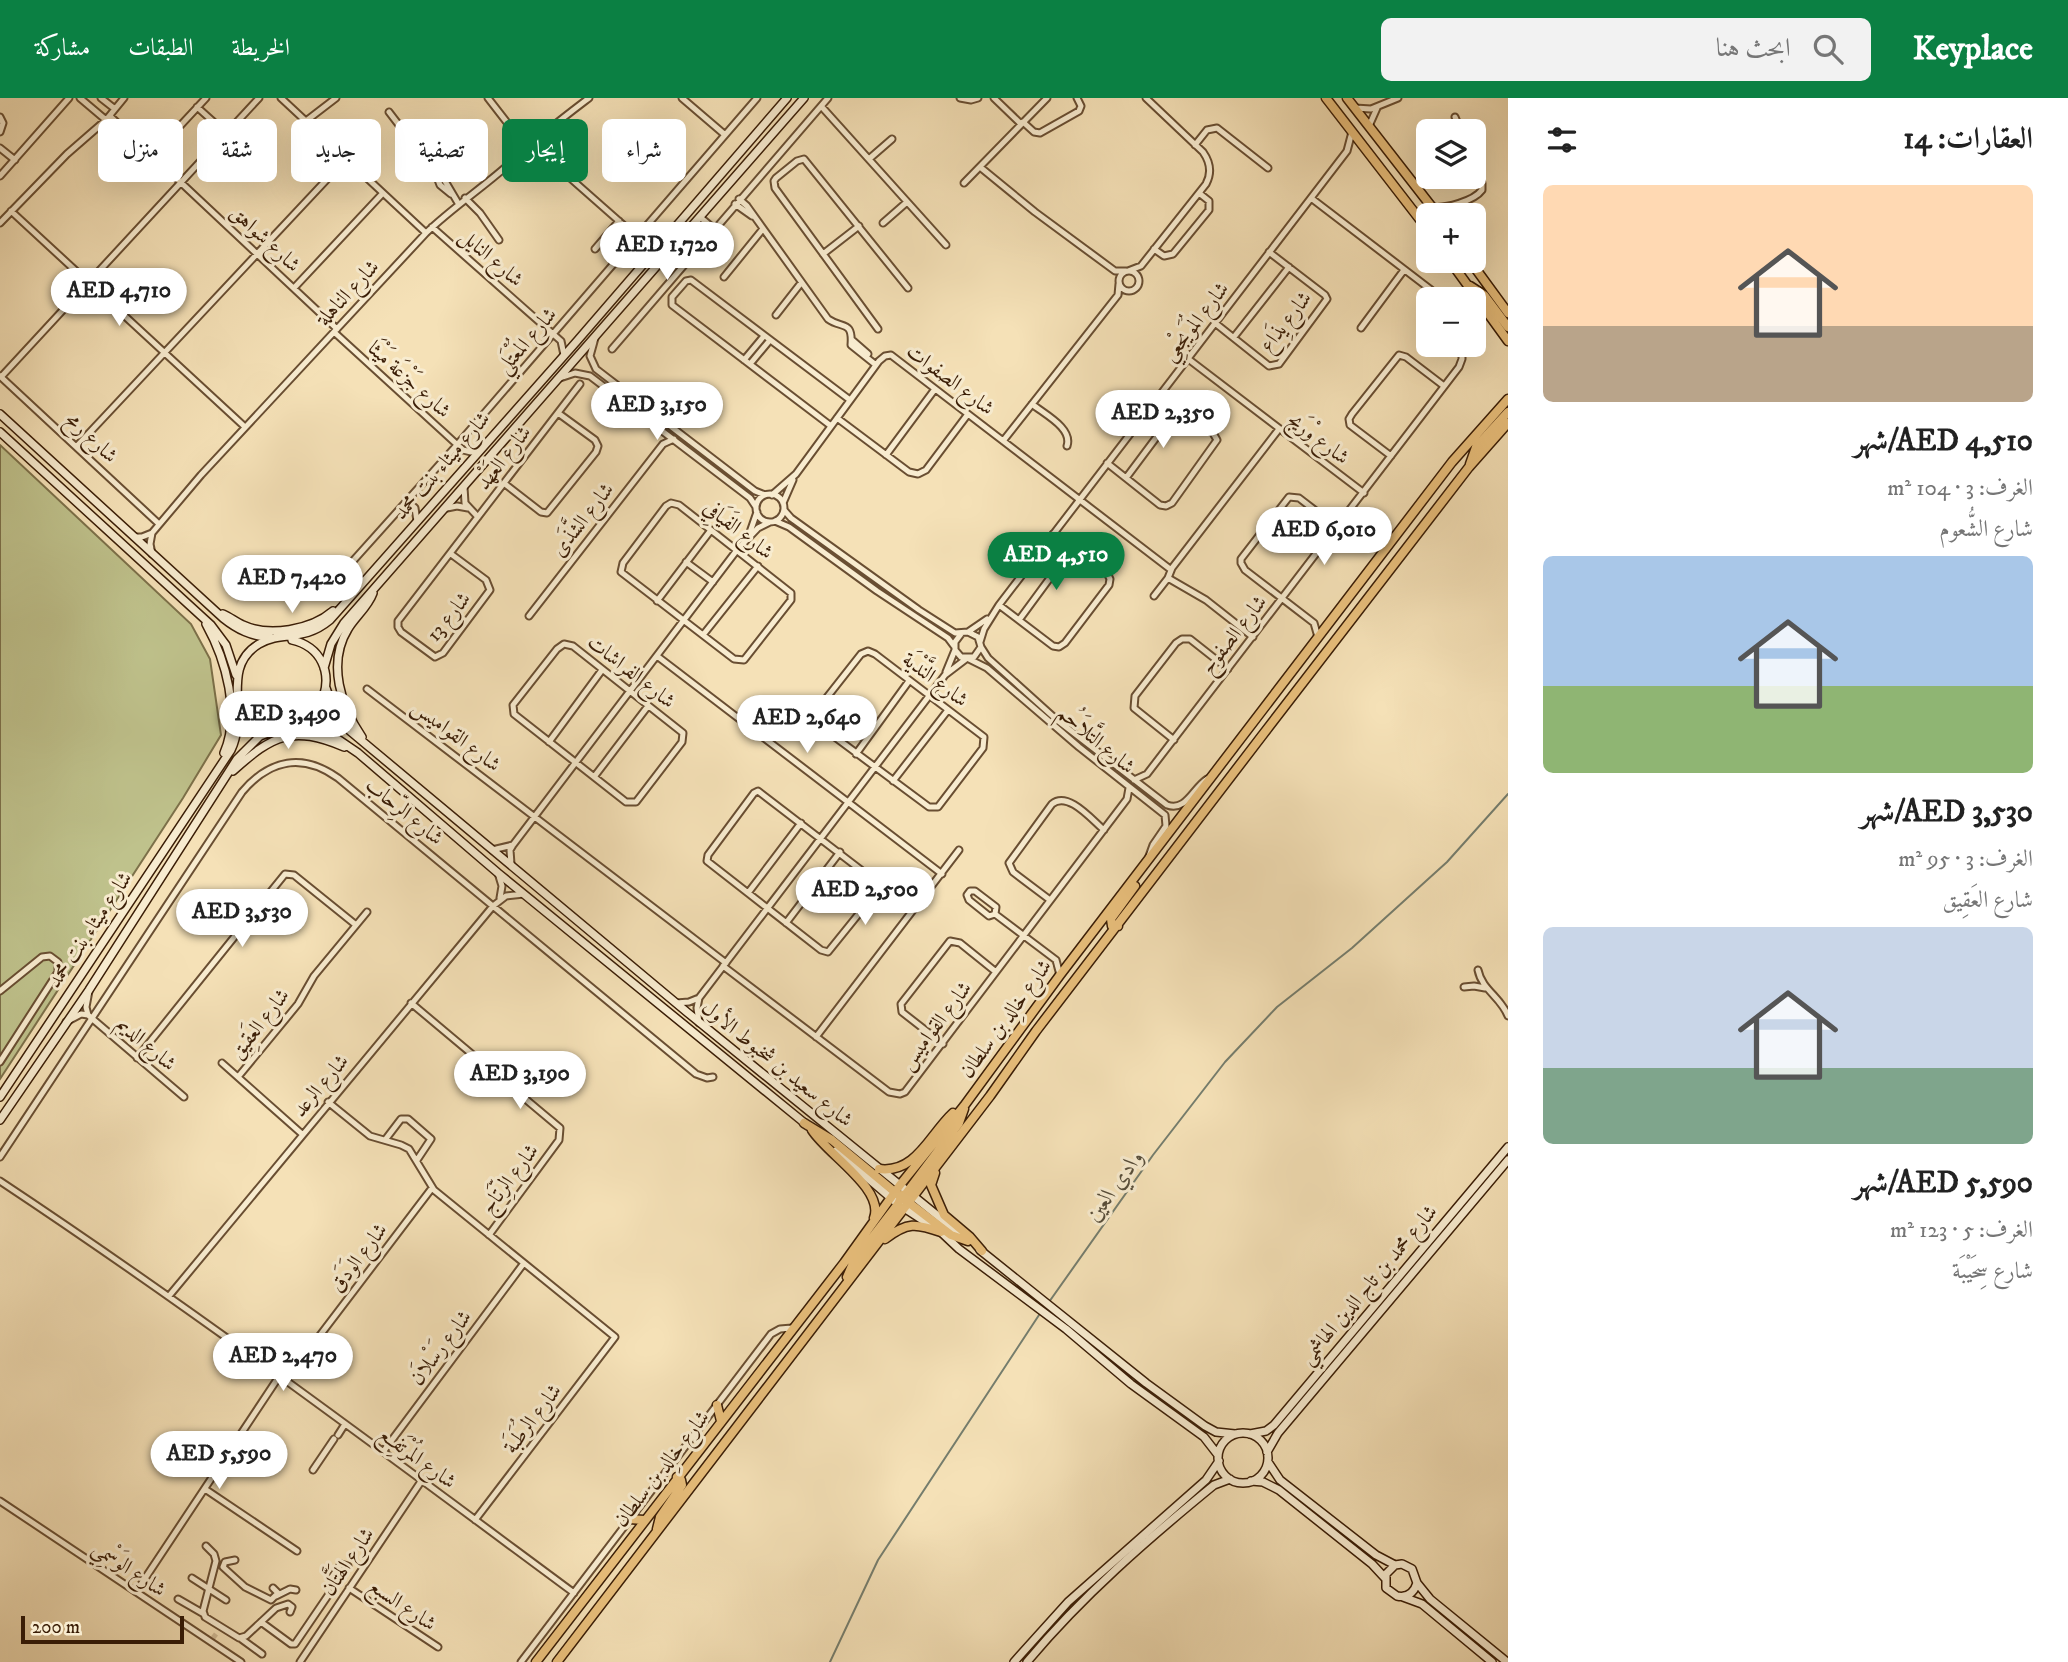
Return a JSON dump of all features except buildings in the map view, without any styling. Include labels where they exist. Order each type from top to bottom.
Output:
[{"type":"main road","name":"شارع ميثاء بنت محمد","points":[[0,1097],[231,750],[239,723],[237,677],[240,666],[250,652],[264,642],[305,635],[322,626],[418,521],[787,98]]},
{"type":"main road","name":"شارع ميثاء بنت محمد","points":[[324,668],[337,631],[804,98]]},
{"type":"main road","points":[[1326,98],[1416,214]]},
{"type":"main road","points":[[1347,98],[1430,203]]},
{"type":"main road","points":[[1458,273],[1505,330],[1508,341]]},
{"type":"main road","points":[[1480,273],[1508,313]]},
{"type":"main road","points":[[1505,330],[1508,350]]},
{"type":"main road","points":[[1490,417],[1508,393]]},
{"type":"main road","name":"شارع خالِد بن سلطان","points":[[557,1662],[873,1250],[902,1197],[964,1106],[1060,975],[1452,462],[1508,399]]},
{"type":"main road","points":[[1469,467],[1476,447],[1508,412]]},
{"type":"main road","points":[[0,414],[153,556],[239,630],[250,635],[275,639]]},
{"type":"main road","name":"شارع خالِد بن سلطان","points":[[536,1662],[844,1263],[902,1197],[943,1157],[1036,1031],[1469,467],[1508,423]]},
{"type":"main road","points":[[1493,438],[1508,431]]},
{"type":"main road","points":[[0,432],[216,632],[226,645],[237,677]]},
{"type":"main road","points":[[213,608],[250,628],[294,629],[323,619],[361,584]]},
{"type":"main road","points":[[367,744],[345,707],[340,688],[338,655],[346,631],[372,597],[376,586]]},
{"type":"main road","points":[[203,619],[224,662],[231,719],[230,738],[216,770]]},
{"type":"main road","points":[[238,692],[249,714],[259,722],[271,726],[298,724],[318,709],[326,688],[324,668],[310,648],[299,641],[286,638]]},
{"type":"main road","name":"شارع سعيد بن شخبوط الأول","points":[[326,688],[338,719],[350,731],[699,1023],[879,1169],[902,1197]]},
{"type":"main road","name":"شارع سعيد بن شخبوط الأول","points":[[298,724],[333,736],[358,753],[498,873],[812,1130],[902,1197],[959,1249],[1066,1329],[1130,1384],[1204,1437],[1218,1458]]},
{"type":"main road","name":"شارع ميثاء بنت محمد","points":[[0,1120],[89,990],[237,759],[255,741],[284,727]]},
{"type":"main road","points":[[1232,776],[1237,761],[1255,736],[1256,731],[1250,727]]},
{"type":"main road","points":[[225,778],[263,745],[286,737],[320,737],[358,753]]},
{"type":"main road","points":[[1118,926],[1112,926],[1110,921],[1136,884],[1141,870]]},
{"type":"main road","points":[[879,1169],[894,1168],[911,1161],[943,1123],[964,1106]]},
{"type":"main road","points":[[804,1123],[832,1140],[951,1235],[968,1241],[982,1251],[1146,1383],[1205,1426],[1216,1432],[1250,1434],[1263,1442],[1268,1462],[1276,1476],[1376,1555],[1395,1565]]},
{"type":"main road","points":[[812,1130],[829,1152],[863,1181],[876,1210],[875,1217],[844,1263]]},
{"type":"main road","name":"شارع محمد بن تاج الدين الهاشمي","points":[[1250,1434],[1266,1431],[1275,1425],[1508,1147]]},
{"type":"main road","points":[[943,1157],[932,1179],[932,1187],[944,1215],[982,1251]]},
{"type":"main road","name":"شارع محمد بن تاج الدين الهاشمي","points":[[1267,1452],[1278,1433],[1508,1160]]},
{"type":"main road","points":[[846,1283],[854,1261],[902,1197]]},
{"type":"main road","points":[[873,1250],[895,1232],[915,1224],[941,1232]]},
{"type":"main road","points":[[717,1405],[720,1421]]},
{"type":"main road","points":[[1014,1662],[1068,1602],[1206,1480],[1224,1442],[1235,1434]]},
{"type":"main road","points":[[1218,1458],[1224,1473],[1230,1479],[1269,1484],[1279,1490],[1372,1563],[1385,1578],[1389,1591],[1422,1604],[1492,1662]]},
{"type":"main road","points":[[1251,1481],[1264,1471],[1268,1462]]},
{"type":"main road","points":[[656,1532],[660,1517],[682,1485],[677,1478]]},
{"type":"main road","points":[[1027,1662],[1096,1588],[1210,1489],[1219,1482],[1230,1479]]},
{"type":"main road","points":[[629,1519],[644,1521]]},
{"type":"main road","points":[[1385,1578],[1388,1570],[1395,1565],[1402,1564],[1412,1569],[1417,1583],[1430,1599],[1507,1662]]},
{"type":"main road","points":[[1403,1597],[1414,1591],[1417,1583]]},
{"type":"street","points":[[0,176],[69,98]]},
{"type":"street","name":"شارع شواهق","points":[[80,98],[108,118]]},
{"type":"street","points":[[101,98],[116,109]]},
{"type":"street","points":[[0,223],[66,155],[108,118],[124,98]]},
{"type":"street","points":[[183,122],[206,98]]},
{"type":"street","points":[[241,119],[260,98]]},
{"type":"street","points":[[281,98],[304,119]]},
{"type":"street","points":[[309,119],[336,98]]},
{"type":"street","points":[[488,98],[504,119]]},
{"type":"street","name":"شارع الناهلة","points":[[562,119],[589,98]]},
{"type":"street","points":[[682,98],[724,134]]},
{"type":"street","name":"شارع المُعْتَلي","points":[[326,591],[554,334],[756,98]]},
{"type":"street","points":[[612,349],[668,280],[828,98]]},
{"type":"street","points":[[960,98],[978,98]]},
{"type":"street","points":[[993,98],[1034,132],[1040,133],[1079,111],[1081,106],[1077,98]]},
{"type":"street","points":[[964,183],[1046,98]]},
{"type":"street","points":[[1118,295],[1137,288],[1141,266],[1209,178],[1207,158],[1146,98]]},
{"type":"street","points":[[1370,126],[1372,115],[1384,100],[1398,98]]},
{"type":"street","points":[[821,106],[946,245]]},
{"type":"street","points":[[1355,108],[1379,106]]},
{"type":"street","points":[[197,107],[210,119]]},
{"type":"street","points":[[389,111],[435,172],[440,185],[457,203]]},
{"type":"street","points":[[0,117],[3,123],[0,132]]},
{"type":"street","points":[[1195,145],[1207,130],[1217,128],[1268,168]]},
{"type":"street","name":"شارع المُوَيجْعِي","points":[[980,644],[984,629],[999,605],[1347,151],[1352,129]]},
{"type":"street","points":[[869,159],[892,139]]},
{"type":"street","points":[[0,148],[15,160]]},
{"type":"street","points":[[1347,151],[1368,149]]},
{"type":"street","points":[[776,158],[787,169]]},
{"type":"street","points":[[878,329],[775,188],[774,181],[800,159],[804,159],[908,288]]},
{"type":"street","points":[[0,376],[197,166]]},
{"type":"street","points":[[980,167],[1115,271],[1122,289],[1128,292]]},
{"type":"street","name":"شارع الناهلة","points":[[152,533],[245,427],[426,233],[457,203],[502,169]]},
{"type":"street","points":[[77,446],[324,182]]},
{"type":"street","points":[[371,182],[426,233]]},
{"type":"street","points":[[575,182],[637,237]]},
{"type":"street","name":"شارع شواهق","points":[[181,183],[335,330]]},
{"type":"street","points":[[1456,203],[1478,195],[1482,189]]},
{"type":"street","points":[[294,288],[383,193]]},
{"type":"street","points":[[1154,248],[1164,256],[1173,254],[1209,210],[1209,201],[1199,193]]},
{"type":"street","points":[[465,198],[480,213],[499,240]]},
{"type":"street","points":[[1311,198],[1427,287]]},
{"type":"street","points":[[737,202],[752,216],[829,321],[848,328],[852,343],[877,364]]},
{"type":"street","points":[[883,222],[907,202]]},
{"type":"street","points":[[12,211],[245,427]]},
{"type":"street","points":[[700,217],[713,228]]},
{"type":"street","points":[[595,248],[619,221]]},
{"type":"street","points":[[823,254],[859,226]]},
{"type":"street","name":"شارع النايل","points":[[432,227],[561,341]]},
{"type":"street","points":[[724,277],[762,230]]},
{"type":"street","name":"شارع يِذَاع","points":[[1215,323],[1269,366],[1279,364],[1327,299],[1269,252]]},
{"type":"street","points":[[1003,440],[1118,295],[1119,282],[1127,271],[1141,266]]},
{"type":"street","points":[[1234,337],[1289,267]]},
{"type":"street","points":[[1361,328],[1404,270]]},
{"type":"street","points":[[1115,271],[1135,273],[1139,278]]},
{"type":"street","points":[[668,280],[679,289]]},
{"type":"street","points":[[831,426],[672,305],[671,298],[686,281],[691,281],[849,400]]},
{"type":"street","points":[[776,316],[801,283]]},
{"type":"street","name":"شارع جَزْعَة مَيْثَا","points":[[335,330],[463,450]]},
{"type":"street","points":[[747,362],[764,336]]},
{"type":"street","points":[[595,338],[590,356],[596,369],[755,491],[769,495],[783,506],[791,518],[875,581],[953,632],[974,634],[980,644],[977,655],[945,675]]},
{"type":"street","points":[[747,362],[770,340]]},
{"type":"street","points":[[564,355],[561,341],[576,341]]},
{"type":"street","points":[[1391,456],[1350,425],[1352,414],[1399,355],[1406,357],[1444,386]]},
{"type":"street","name":"شارع الصفوات","points":[[783,506],[796,474],[849,400],[885,356],[895,357],[1170,569]]},
{"type":"street","name":"شارع الصفوح","points":[[1134,780],[1147,774],[1174,740],[1338,528],[1461,363],[1461,357]]},
{"type":"street","name":"شارع وْرَيج","points":[[1187,358],[1364,493]]},
{"type":"street","points":[[560,378],[575,373],[586,374],[750,498],[759,517],[789,527],[877,591],[948,638],[961,657],[968,659]]},
{"type":"street","name":"شارع رمح","points":[[0,376],[159,524]]},
{"type":"street","name":"شارع العَهْد","points":[[403,615],[580,384]]},
{"type":"street","points":[[886,455],[935,389]]},
{"type":"street","points":[[1107,463],[1160,505],[1172,503],[1217,440],[1213,433],[1161,393]]},
{"type":"street","points":[[1032,404],[1066,431],[1069,438],[1067,446]]},
{"type":"street","points":[[1126,478],[1179,407]]},
{"type":"street","points":[[505,484],[541,512],[547,513],[596,452],[598,446],[595,440],[558,414]]},
{"type":"street","points":[[837,418],[913,474],[922,473],[968,414]]},
{"type":"street","points":[[1154,596],[1168,578],[1170,569],[1279,429]]},
{"type":"street","points":[[663,444],[664,432]]},
{"type":"street","name":"شارع الشَّذَى","points":[[529,616],[663,444],[674,439]]},
{"type":"street","points":[[466,466],[463,450],[480,450]]},
{"type":"street","name":"شارع الصفوات","points":[[769,495],[796,474]]},
{"type":"street","name":"شارع العَهْد","points":[[464,487],[468,508],[478,517]]},
{"type":"street","points":[[747,539],[759,500],[769,495]]},
{"type":"street","points":[[1332,620],[1323,624],[1314,622],[1245,570],[1241,563],[1243,555],[1287,499],[1293,496],[1338,528]]},
{"type":"street","points":[[407,501],[415,508],[418,521]]},
{"type":"street","name":"شارع الفَيَافِي","points":[[671,503],[677,504],[711,530],[789,589],[792,598],[747,658],[741,661],[734,659],[657,601],[623,575],[620,569],[666,506],[671,503]]},
{"type":"street","points":[[512,868],[510,855],[513,845],[534,816],[737,551],[762,525],[781,517],[783,506]]},
{"type":"street","points":[[415,508],[428,508]]},
{"type":"street","name":"شارع العَهْد","points":[[447,508],[468,508]]},
{"type":"street","points":[[657,601],[711,530]]},
{"type":"street","points":[[132,537],[152,533]]},
{"type":"street","points":[[152,533],[150,544],[153,556]]},
{"type":"street","points":[[999,605],[1053,646],[1059,647],[1065,643],[1110,579],[1107,573],[1053,534]]},
{"type":"street","points":[[1019,620],[1072,548]]},
{"type":"street","name":"شارع 13","points":[[403,615],[398,624],[399,630],[432,656],[441,655],[490,590],[486,580],[451,554]]},
{"type":"street","points":[[686,562],[713,582]]},
{"type":"street","points":[[703,635],[758,566]]},
{"type":"street","points":[[1168,578],[1206,600],[1253,637]]},
{"type":"street","name":"شارع المُوَيجْعِي","points":[[965,633],[994,612]]},
{"type":"street","points":[[1314,622],[1318,639]]},
{"type":"street","points":[[699,1023],[699,998],[945,675],[956,639],[965,633]]},
{"type":"street","points":[[1174,740],[1134,708],[1135,696],[1182,639],[1190,639],[1227,669]]},
{"type":"street","name":"شارع التَّلاَحُم","points":[[980,644],[988,658],[1057,720],[1167,805],[1175,808],[1183,805],[1197,787],[1210,778]]},
{"type":"street","name":"شارع الفراشات","points":[[560,646],[573,646],[602,670],[684,735],[682,742],[636,802],[626,802],[516,716],[513,705],[560,646]]},
{"type":"street","name":"شارع النَّدْيَة","points":[[864,652],[872,652],[929,696],[981,734],[985,745],[941,804],[935,808],[929,807],[856,754],[816,723],[814,717],[864,652]]},
{"type":"street","points":[[657,656],[942,874]]},
{"type":"street","name":"شارع التَّلاَحُم","points":[[968,659],[987,668],[1129,788],[1162,812],[1167,821],[1153,845],[1149,860]]},
{"type":"street","points":[[549,742],[602,670]]},
{"type":"street","points":[[856,754],[909,681]]},
{"type":"street","name":"شارع القواميس","points":[[367,688],[816,1037],[894,1094],[905,1092],[943,1044],[1127,799],[1129,788]]},
{"type":"street","points":[[594,777],[648,706]]},
{"type":"street","points":[[893,781],[948,710]]},
{"type":"street","name":"شارع الرِّحاب","points":[[0,1157],[90,1017],[242,792],[260,775],[284,763],[306,763],[326,770],[696,1074],[713,1077]]},
{"type":"street","points":[[1145,788],[1147,774]]},
{"type":"street","points":[[758,791],[821,838],[875,879],[878,890],[828,951],[821,950],[707,859],[758,791]]},
{"type":"street","points":[[1127,799],[1139,795]]},
{"type":"street","points":[[1050,900],[1013,872],[1009,863],[1052,804],[1067,800],[1104,830]]},
{"type":"street","points":[[748,893],[801,823]]},
{"type":"street","points":[[490,849],[499,850],[513,845]]},
{"type":"street","points":[[816,1037],[959,850]]},
{"type":"street","points":[[786,923],[840,852]]},
{"type":"street","points":[[498,873],[502,886],[500,898],[524,894]]},
{"type":"street","points":[[137,1058],[285,874],[294,875],[356,925]]},
{"type":"street","points":[[975,891],[996,907],[996,914],[989,916],[969,900],[968,893],[975,891]]},
{"type":"street","name":"شارع الرعد","points":[[169,1296],[500,898]]},
{"type":"street","name":"شارع العَقِيق","points":[[239,1077],[298,1004],[309,982],[367,912]]},
{"type":"street","points":[[996,914],[1056,960],[1072,960]]},
{"type":"street","points":[[943,1044],[902,1012],[901,1003],[950,942],[960,943],[996,972]]},
{"type":"street","points":[[0,991],[42,957],[50,956],[58,962],[57,974],[0,1062]]},
{"type":"street","points":[[1056,960],[1060,975]]},
{"type":"street","points":[[1478,970],[1486,989],[1503,1006],[1508,1016]]},
{"type":"street","points":[[1464,987],[1477,986],[1486,989]]},
{"type":"street","name":"شارع الديم","points":[[89,990],[86,1007],[90,1017]]},
{"type":"street","points":[[676,1003],[699,998]]},
{"type":"street","name":"شارع الرِّتَاج","points":[[411,1003],[560,1128],[559,1140],[489,1234]]},
{"type":"street","name":"شارع الديم","points":[[66,1022],[81,1014],[90,1017],[184,1097]]},
{"type":"street","points":[[222,1063],[302,1134]]},
{"type":"street","points":[[328,1102],[370,1136],[405,1147],[417,1160],[432,1188],[524,1263]]},
{"type":"street","points":[[385,1140],[401,1119],[408,1119],[431,1139],[417,1160]]},
{"type":"street","name":"شارع المُرْتَفِع","points":[[0,1181],[105,1250],[280,1375],[574,1593]]},
{"type":"street","name":"شارع الوَدَق","points":[[286,1380],[432,1188]]},
{"type":"street","name":"شارع الرُطَبَة","points":[[475,1520],[615,1337],[524,1263]]},
{"type":"street","name":"شارع رَسْلاَن","points":[[383,1452],[524,1263]]},
{"type":"street","points":[[521,1662],[771,1334],[780,1329],[792,1328]]},
{"type":"street","points":[[136,1592],[280,1375]]},
{"type":"street","points":[[313,1470],[345,1424]]},
{"type":"street","name":"شارع الهَتَّان","points":[[300,1662],[422,1480]]},
{"type":"street","points":[[205,1489],[297,1551]]},
{"type":"street","name":"شارع الوَسْمِي","points":[[0,1501],[136,1592],[213,1638],[241,1662]]},
{"type":"street","points":[[204,1615],[216,1567],[214,1554],[206,1546]]},
{"type":"street","points":[[216,1567],[235,1560]]},
{"type":"street","points":[[332,1577],[341,1564],[359,1573]]},
{"type":"street","points":[[223,1565],[229,1574],[245,1587],[274,1598]]},
{"type":"street","points":[[192,1578],[226,1600]]},
{"type":"street","points":[[273,1588],[277,1592],[274,1598],[276,1608]]},
{"type":"street","name":"شارع السبع","points":[[349,1588],[438,1647]]},
{"type":"street","points":[[274,1598],[290,1589],[296,1590]]},
{"type":"street","points":[[261,1622],[295,1644],[329,1594]]},
{"type":"street","points":[[178,1599],[262,1654]]},
{"type":"street","points":[[240,1638],[276,1608],[288,1604],[292,1607],[290,1612]]},
{"type":"street","points":[[213,1638],[220,1627]]},
{"type":"green space","points":[[0,445],[191,624],[210,659],[221,735],[0,1079]]},
{"type":"waterway","name":"وادي العين","points":[[1049,1302],[1153,1155],[1225,1062],[1277,1007],[1352,948],[1447,862],[1508,794]]},
{"type":"waterway","name":"وادي العين","points":[[830,1662],[878,1560],[1041,1312]]},
{"type":"tunnel","points":[[213,1638],[216,1634]]}]
